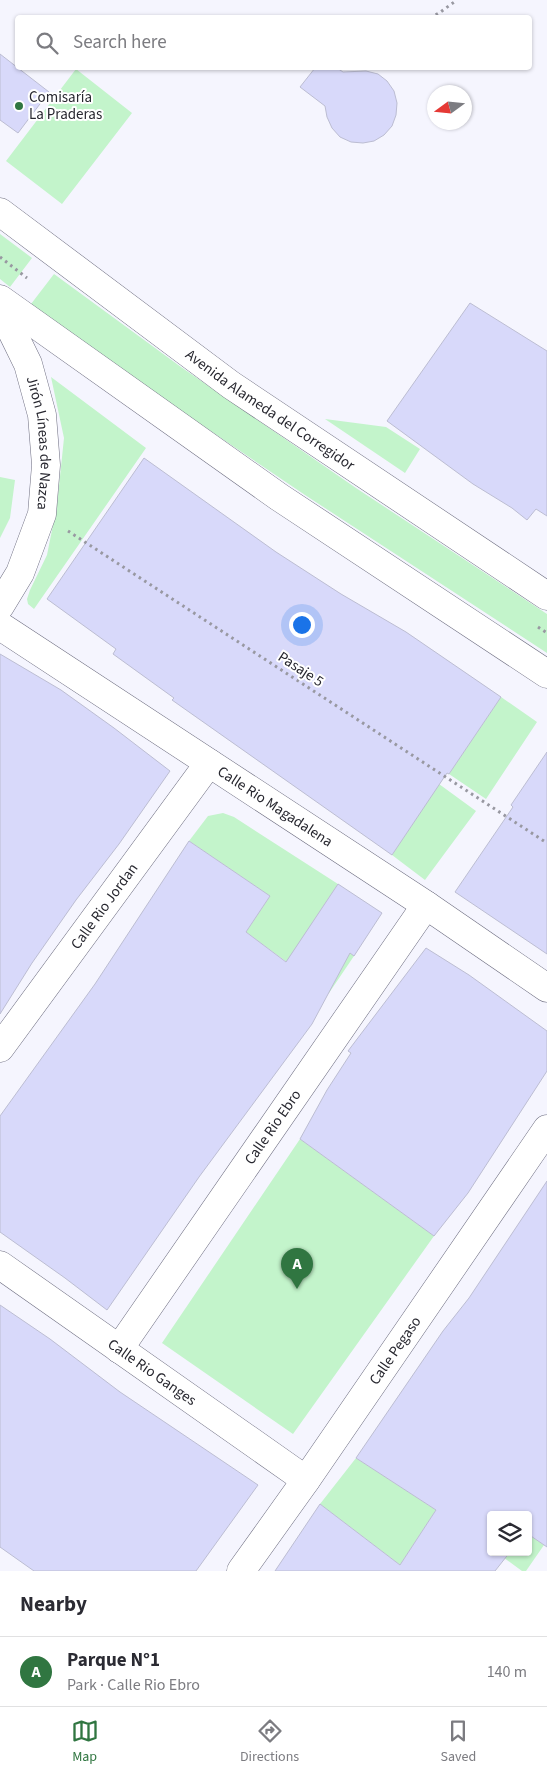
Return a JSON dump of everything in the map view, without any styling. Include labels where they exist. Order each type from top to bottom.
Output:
[{"type":"street","name":"Avenida Alameda del Corregidor","points":[[0,212],[231,385],[547,596]]},
{"type":"street","points":[[0,300],[279,497],[547,674]]},
{"type":"street","name":"Jirón Líneas de Nazca","points":[[0,307],[28,364],[42,415],[46,465],[42,514],[20,573],[0,606]]},
{"type":"street","name":"Calle Rio Magadalena","points":[[0,626],[426,905],[547,988]]},
{"type":"street","name":"Calle Rio Jordan","points":[[0,1048],[209,763]]},
{"type":"street","name":"Calle Rio Ebro","points":[[119,1349],[426,905]]},
{"type":"street","name":"Calle Pegaso","points":[[241,1571],[306,1480],[547,1129]]},
{"type":"street","name":"Calle Rio Ganges","points":[[0,1265],[306,1480]]},
{"type":"path","points":[[435,15],[457,0]]},
{"type":"path","name":"Pasaje 5","points":[[42,514],[547,843]]},
{"type":"green space","points":[[75,70],[132,113],[62,204],[6,161]]},
{"type":"green space","points":[[0,234],[32,258],[10,287],[0,279]]},
{"type":"green space","points":[[54,274],[181,367],[356,488],[547,614],[547,653],[305,495],[162,398],[31,304]]},
{"type":"green space","points":[[51,377],[146,448],[34,609],[28,604],[27,599],[47,555],[57,505],[64,438]]},
{"type":"green space","points":[[325,419],[386,427],[420,449],[405,473]]},
{"type":"green space","points":[[0,477],[15,480],[10,518],[0,538]]},
{"type":"green space","points":[[501,697],[537,722],[486,799],[449,774]]},
{"type":"green space","points":[[439,784],[476,811],[425,880],[392,855]]},
{"type":"green space","points":[[223,813],[234,817],[338,884],[312,923],[354,956],[329,993],[246,932],[270,896],[189,841],[208,816]]},
{"type":"green space","points":[[300,1139],[434,1236],[293,1434],[162,1343]]},
{"type":"green space","points":[[356,1458],[436,1510],[400,1565],[320,1504]]},
{"type":"green space","points":[[532,1537],[544,1545],[526,1571],[522,1571],[501,1556],[532,1556]]},
{"type":"building","name":"Comisaría La Praderas","points":[[0,54],[15,66],[15,70],[21,70],[49,92],[18,133],[0,120]]},
{"type":"building","points":[[313,70],[366,71],[378,74],[387,81],[394,91],[397,103],[396,115],[392,126],[384,135],[374,141],[363,143],[351,142],[340,137],[332,128],[325,106],[300,87]]},
{"type":"building","points":[[470,303],[547,351],[547,516],[536,509],[527,520],[512,508],[473,484],[387,421]]},
{"type":"building","points":[[144,458],[276,552],[341,594],[406,632],[501,697],[392,855],[172,700],[174,698],[113,654],[116,649],[47,599]]},
{"type":"building","points":[[0,654],[61,690],[170,771],[119,844],[76,900],[32,963],[0,1014]]},
{"type":"building","points":[[547,752],[547,954],[455,892],[513,807],[511,805]]},
{"type":"building","points":[[189,841],[270,896],[246,932],[286,962],[338,884],[382,913],[354,956],[350,953],[312,1024],[199,1177],[107,1310],[0,1232],[0,1116],[95,984]]},
{"type":"building","points":[[426,948],[469,975],[547,1031],[547,1071],[468,1193],[434,1236],[300,1139],[327,1090],[351,1053],[348,1051]]},
{"type":"building","points":[[547,1181],[547,1547],[532,1537],[532,1511],[487,1511],[487,1556],[507,1556],[495,1571],[275,1571],[320,1504],[400,1565],[436,1510],[356,1458],[443,1331],[469,1298]]},
{"type":"building","points":[[0,1305],[50,1339],[120,1392],[258,1485],[196,1571],[34,1571],[0,1547]]},
{"type":"place","name":"Comisaría La Praderas","points":[[19,106]]},
{"type":"place","name":"Parque N°1","points":[[297,1289]]}]
